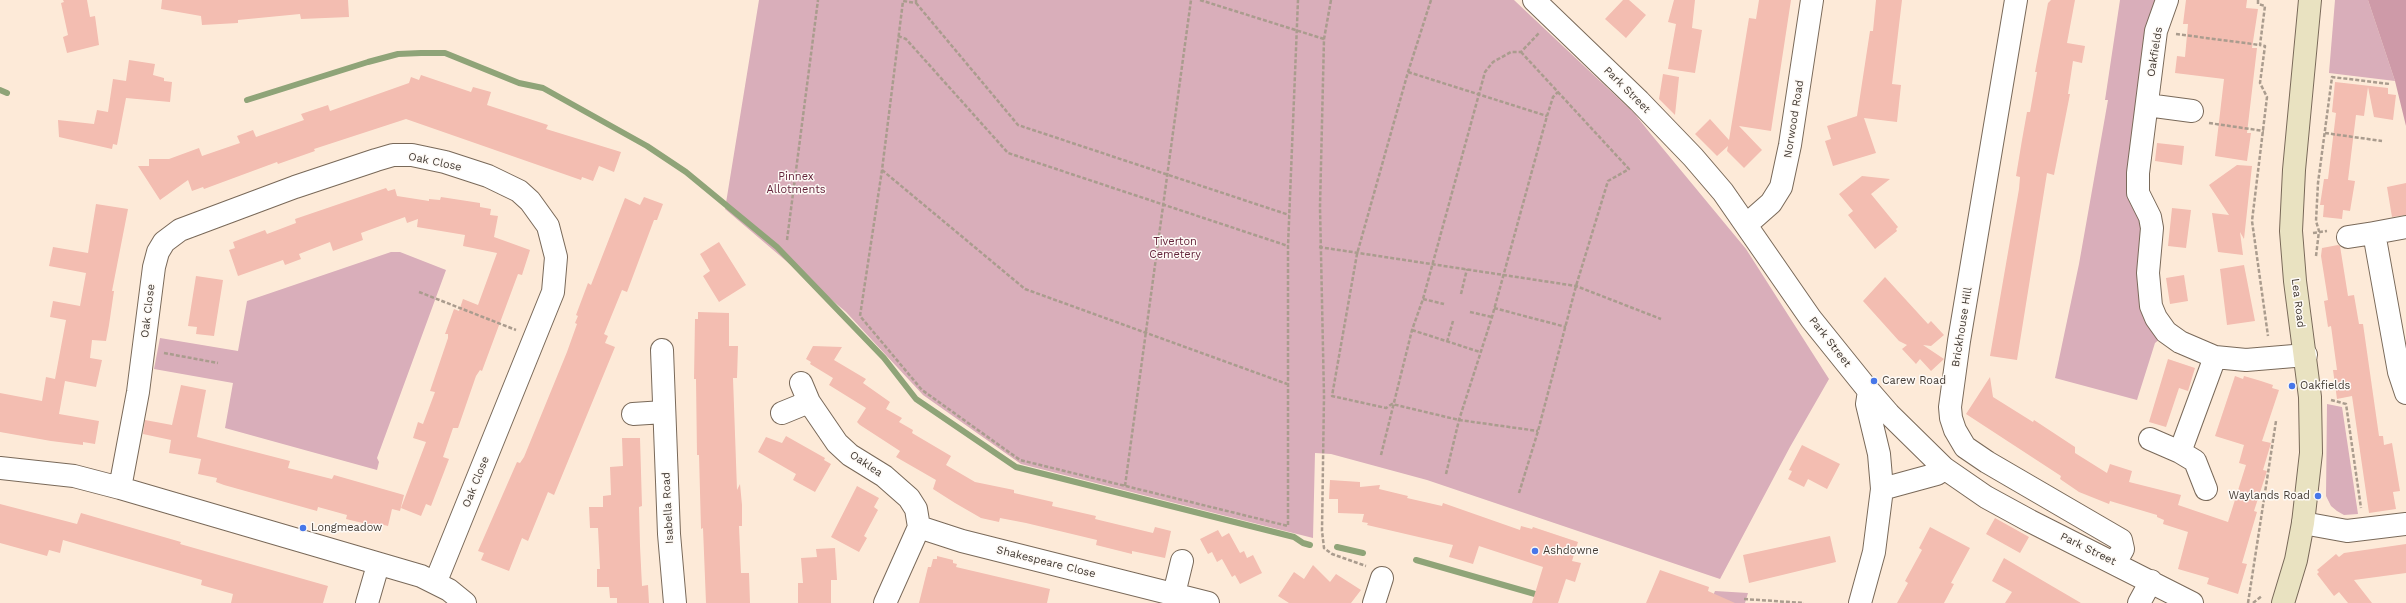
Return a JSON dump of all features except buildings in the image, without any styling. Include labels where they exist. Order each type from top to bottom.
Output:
[{"type":"street","name":"Park Street","points":[[1534,0],[1639,101],[1693,157],[1746,225],[1807,312],[1868,391],[1889,414],[1944,468],[1986,497],[2192,603]]},
{"type":"street","name":"Norwood Road","points":[[1746,225],[1771,203],[1783,180],[1790,145],[1812,0]]},
{"type":"street","name":"Brickhouse Hill","points":[[2016,0],[1959,341],[1950,407],[1951,418],[1959,439],[1965,447],[1976,455],[2025,486],[2121,540],[2123,548],[2115,563]]},
{"type":"street","name":"Oakfields","points":[[2167,0],[2156,31],[2140,154],[2138,193],[2150,217],[2152,228],[2148,273],[2151,306],[2156,318],[2166,332],[2180,342],[2215,357],[2271,359],[2306,355]]},
{"type":"street","name":"Lea Road","points":[[2283,603],[2296,560],[2303,523],[2311,453],[2310,397],[2306,355],[2295,281],[2291,231],[2294,170],[2310,0]]},
{"type":"street","points":[[2147,105],[2192,110]]},
{"type":"street","name":"Oak Close","points":[[120,488],[158,252],[164,242],[172,234],[296,187],[393,155],[412,155],[488,176],[519,191],[540,213],[548,226],[553,241],[556,274],[553,292],[436,581]]},
{"type":"street","points":[[2348,237],[2406,227]]},
{"type":"street","points":[[2374,233],[2399,372],[2406,393]]},
{"type":"street","name":"Isabella Road","points":[[662,350],[669,534],[675,603]]},
{"type":"street","points":[[2180,452],[2215,357]]},
{"type":"street","points":[[1860,603],[1874,552],[1882,489],[1879,454],[1867,404],[1868,391]]},
{"type":"street","name":"Oaklea","points":[[782,414],[805,392],[837,443],[850,455],[884,476],[909,498],[916,509],[919,527]]},
{"type":"street","points":[[633,414],[664,412]]},
{"type":"street","points":[[2150,439],[2180,452],[2195,461],[2206,490]]},
{"type":"street","points":[[0,468],[74,476],[120,488],[436,581],[465,603]]},
{"type":"street","points":[[1882,489],[1937,474],[1944,468]]},
{"type":"street","points":[[2303,523],[2347,531],[2406,524]]},
{"type":"street","points":[[885,603],[919,527]]},
{"type":"street","name":"Shakespeare Close","points":[[919,527],[962,541],[1208,603]]},
{"type":"street","points":[[1174,594],[1182,561]]},
{"type":"street","points":[[367,603],[378,564]]},
{"type":"street","points":[[1374,603],[1382,578]]},
{"type":"street","points":[[2139,603],[2158,585]]},
{"type":"path","points":[[787,240],[818,0]]},
{"type":"path","points":[[1125,486],[1191,0]]},
{"type":"path","points":[[1200,0],[1324,39]]},
{"type":"path","points":[[1290,215],[1018,125],[916,1],[903,1],[882,170],[860,316],[922,390],[1020,460],[1288,526],[1290,385],[1288,246],[1290,215],[1296,29],[1298,0]]},
{"type":"path","points":[[1331,0],[1324,39],[1319,247],[1324,396],[1322,531],[1324,548],[1332,554],[1368,567],[1371,575],[1382,578]]},
{"type":"path","points":[[1431,0],[1408,72],[1357,254],[1332,396],[1386,408],[1392,404],[1459,420],[1538,431]]},
{"type":"path","points":[[2258,0],[2258,4],[2265,6],[2260,45]]},
{"type":"path","points":[[1381,455],[1392,404],[1412,330],[1423,299],[1430,265],[1485,72],[1493,62],[1511,52],[1522,52],[1553,18]]},
{"type":"path","points":[[898,36],[906,39],[1008,153],[1288,246]]},
{"type":"path","points":[[2190,36],[2265,46],[2260,83],[2268,97],[2252,221],[2271,359]]},
{"type":"path","points":[[1519,493],[1538,431],[1576,286],[1608,181],[1629,170],[1522,52]]},
{"type":"path","points":[[1408,72],[1547,116]]},
{"type":"path","points":[[2316,260],[2320,231],[2316,221],[2318,183],[2332,77],[2390,84]]},
{"type":"path","points":[[1446,474],[1459,420],[1492,317],[1502,275],[1547,116],[1553,97],[1558,92]]},
{"type":"path","points":[[2192,110],[2195,121],[2264,131]]},
{"type":"path","points":[[2325,133],[2382,141]]},
{"type":"path","points":[[882,170],[1025,289],[1290,385]]},
{"type":"path","points":[[2291,231],[2313,233],[2320,231],[2347,232],[2348,237]]},
{"type":"path","points":[[1319,247],[1357,254],[1576,286],[1662,319]]},
{"type":"path","points":[[1461,294],[1467,269]]},
{"type":"path","points":[[419,292],[535,338]]},
{"type":"path","points":[[1423,299],[1444,304]]},
{"type":"path","points":[[1494,308],[1566,327]]},
{"type":"path","points":[[1470,312],[1492,317]]},
{"type":"path","points":[[1447,342],[1453,321]]},
{"type":"path","points":[[1412,330],[1480,352]]},
{"type":"path","points":[[143,350],[218,363]]},
{"type":"path","points":[[2331,394],[2332,401],[2346,404],[2364,530]]},
{"type":"path","points":[[2248,603],[2276,421]]},
{"type":"path","points":[[1744,599],[1804,603]]},
{"type":"green space","name":"Tiverton Cemetery","points":[[759,0],[1514,0],[1634,113],[1746,249],[1829,379],[1790,447],[1720,579],[1427,480],[1331,454],[1315,453],[1313,538],[1021,464],[923,395],[846,312],[725,209]]},
{"type":"green space","points":[[2120,0],[2157,0],[2139,217],[2161,338],[2155,343],[2137,400],[2055,378],[2079,264],[2108,100],[2105,100]]},
{"type":"green space","points":[[2335,0],[2368,0],[2395,81],[2329,73]]},
{"type":"green space","points":[[391,252],[400,252],[446,270],[377,458],[379,462],[377,470],[225,428],[233,383],[154,369],[160,338],[238,351],[247,301]]},
{"type":"green space","points":[[2327,404],[2342,407],[2358,514],[2344,515],[2331,506],[2326,496]]},
{"type":"green space","points":[[1715,591],[1748,593],[1745,603],[1710,603]]},
{"type":"shaded area","points":[[2368,0],[2406,0],[2406,126],[2395,81]]},
{"type":"waterway","points":[[247,100],[368,62],[398,54],[421,53],[445,53],[519,83],[543,88],[647,146],[686,172],[777,247],[884,358],[916,399],[1016,467],[1294,537],[1303,543],[1310,545]]},
{"type":"waterway","points":[[0,90],[7,93]]},
{"type":"waterway","points":[[1337,547],[1363,553]]},
{"type":"waterway","points":[[1416,560],[1542,596]]},
{"type":"place","name":"Carew Road","points":[[1874,381]]},
{"type":"place","name":"Oakfields","points":[[2292,386]]},
{"type":"place","name":"Waylands Road","points":[[2318,496]]},
{"type":"place","name":"Longmeadow","points":[[303,528]]},
{"type":"place","name":"Ashdowne","points":[[1535,551]]},
{"type":"park label","name":"Pinnex Allotments","points":[[796,183]]}]
